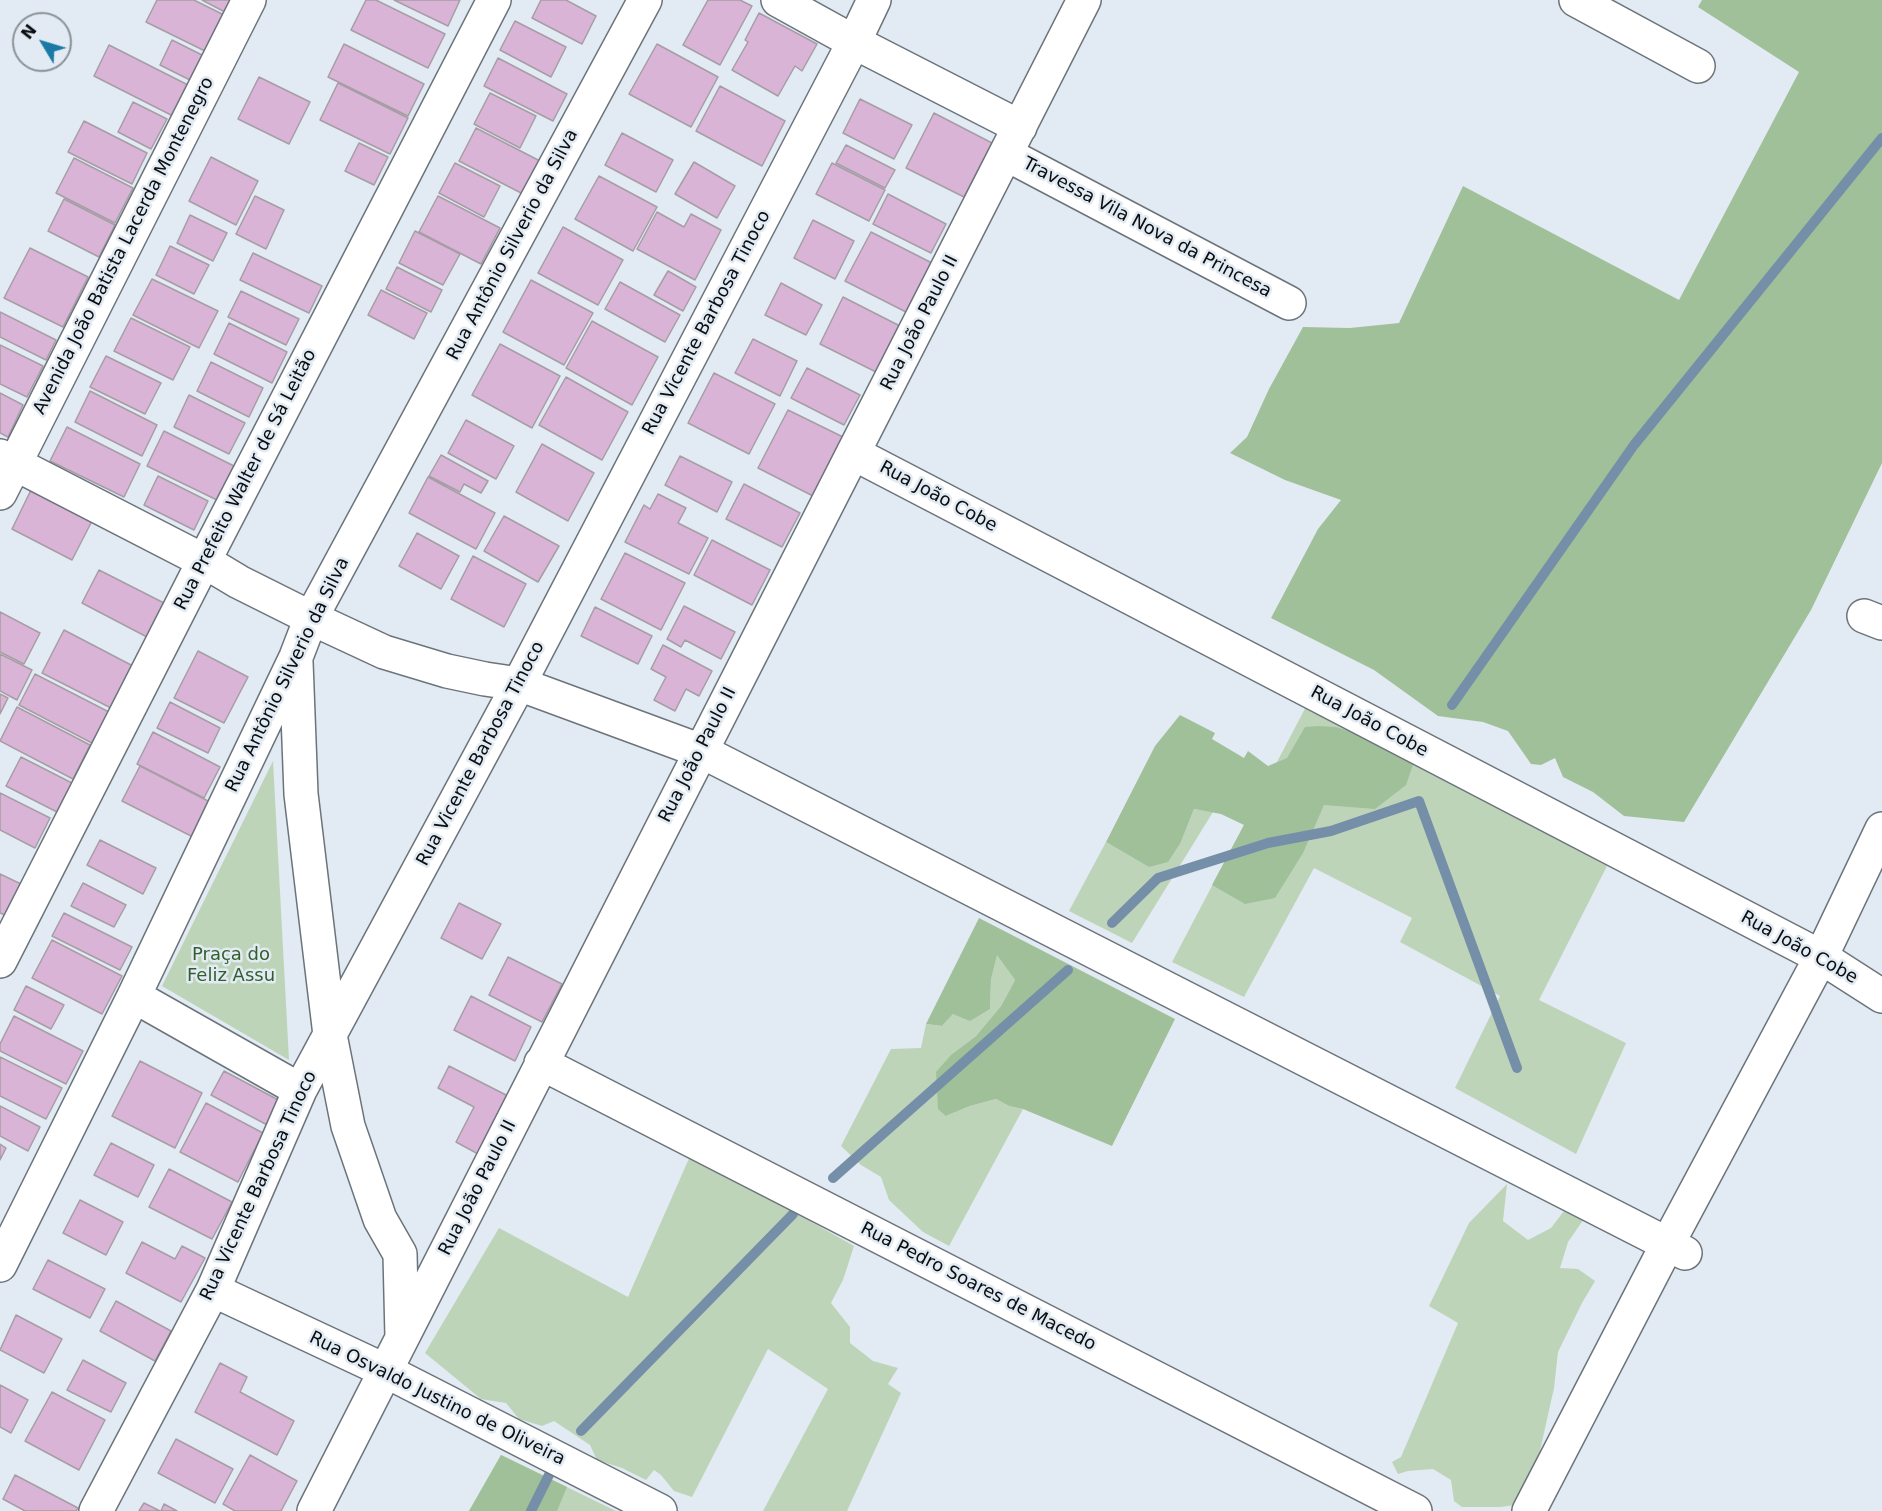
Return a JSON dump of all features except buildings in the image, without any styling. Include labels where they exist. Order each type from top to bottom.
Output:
[{"type":"street","name":"Avenida João Batista Lacerda Montenegro","points":[[0,493],[7,460],[249,0]]},
{"type":"street","name":"Rua Prefeito Walter de Sá Leitão","points":[[0,961],[494,0]]},
{"type":"street","name":"Rua Antônio Silverio da Silva","points":[[0,1265],[134,996],[296,657],[310,618],[645,0]]},
{"type":"street","name":"Travessa Vila Nova da Princesa","points":[[778,0],[854,42],[1013,140],[1289,303]]},
{"type":"street","name":"Rua Vicente Barbosa Tinoco","points":[[96,1511],[213,1290],[300,1090],[519,684],[874,0]]},
{"type":"street","name":"Rua João Paulo II","points":[[314,1511],[1084,0]]},
{"type":"street","points":[[1576,0],[1698,66]]},
{"type":"street","name":"Rua João Cobe","points":[[853,453],[1829,962],[1882,996]]},
{"type":"street","points":[[7,460],[204,561],[239,582],[384,652],[447,671],[519,684],[701,751],[1676,1249]]},
{"type":"street","points":[[296,657],[301,794],[330,1035],[348,1126],[380,1219],[400,1254],[402,1340]]},
{"type":"street","points":[[1829,962],[1882,829]]},
{"type":"street","points":[[1529,1511],[1676,1249],[1829,962],[1882,878]]},
{"type":"street","points":[[134,996],[300,1090]]},
{"type":"street","name":"Rua Pedro Soares de Macedo","points":[[541,1063],[1415,1511]]},
{"type":"street","points":[[1554,1511],[1676,1249]]},
{"type":"street","name":"Rua Osvaldo Justino de Oliveira","points":[[213,1290],[386,1371],[660,1511]]},
{"type":"green space","points":[[1702,0],[1882,0],[1882,463],[1811,610],[1684,822],[1624,816],[1593,792],[1563,777],[1555,758],[1541,765],[1531,764],[1508,731],[1483,722],[1438,716],[1374,670],[1271,618],[1318,529],[1341,500],[1285,480],[1230,453],[1247,437],[1269,389],[1303,327],[1350,328],[1399,323],[1463,186],[1679,300],[1799,72],[1698,7]]},
{"type":"green space","points":[[1309,701],[1607,866],[1539,1000],[1626,1043],[1576,1154],[1455,1088],[1500,996],[1400,942],[1412,918],[1314,868],[1244,997],[1172,962]]},
{"type":"green space","points":[[1180,715],[1215,733],[1212,739],[1244,758],[1248,751],[1268,766],[1287,758],[1305,727],[1318,726],[1336,727],[1358,734],[1415,759],[1406,785],[1375,809],[1324,805],[1303,853],[1275,898],[1245,904],[1212,885],[1244,825],[1221,814],[1194,809],[1181,842],[1168,862],[1149,867],[1106,842],[1155,746]]},
{"type":"green space","name":"Praça do Feliz Assu","points":[[273,761],[289,1060],[162,986]]},
{"type":"green space","points":[[1194,809],[1213,812],[1132,943],[1069,911],[1106,842],[1150,867],[1181,842]]},
{"type":"green space","points":[[979,918],[1175,1019],[1112,1146],[996,1099],[946,1116],[938,1109],[936,1072],[952,1054],[976,1036],[1001,1006],[1015,980],[997,955],[991,980],[990,1009],[970,1021],[953,1014],[942,1026],[926,1024]]},
{"type":"green space","points":[[997,954],[1015,980],[1001,1006],[976,1036],[952,1054],[946,1116],[996,1099],[1009,1106],[1023,1109],[949,1246],[923,1232],[889,1200],[881,1177],[861,1165],[841,1146],[891,1049],[921,1048],[926,1024],[942,1026],[953,1014],[990,1009],[991,980]]},
{"type":"green space","points":[[691,1154],[854,1246],[843,1280],[831,1303],[850,1327],[850,1343],[873,1361],[898,1368],[888,1384],[901,1393],[847,1511],[763,1511],[828,1389],[768,1349],[692,1497],[674,1491],[654,1470],[646,1480],[622,1468],[597,1460],[590,1445],[554,1421],[542,1426],[519,1419],[506,1403],[481,1399],[425,1353],[499,1228],[628,1297]]},
{"type":"green space","points":[[1507,1184],[1503,1221],[1528,1240],[1551,1228],[1564,1211],[1584,1219],[1568,1242],[1560,1268],[1578,1269],[1595,1281],[1558,1352],[1554,1388],[1535,1473],[1521,1504],[1501,1507],[1462,1507],[1454,1501],[1451,1480],[1433,1469],[1398,1474],[1392,1462],[1401,1457],[1458,1323],[1429,1306],[1469,1223]]},
{"type":"green space","points":[[501,1455],[616,1511],[469,1511]]},
{"type":"green space","points":[[501,1455],[567,1487],[557,1511],[469,1511]]},
{"type":"waterway","points":[[1452,705],[1634,445],[1882,138]]},
{"type":"waterway","points":[[1112,923],[1158,878],[1268,843],[1331,831],[1419,801],[1517,1068]]},
{"type":"waterway","points":[[833,1178],[1068,970]]},
{"type":"waterway","points":[[581,1431],[793,1214]]},
{"type":"waterway","points":[[531,1511],[552,1469]]}]
